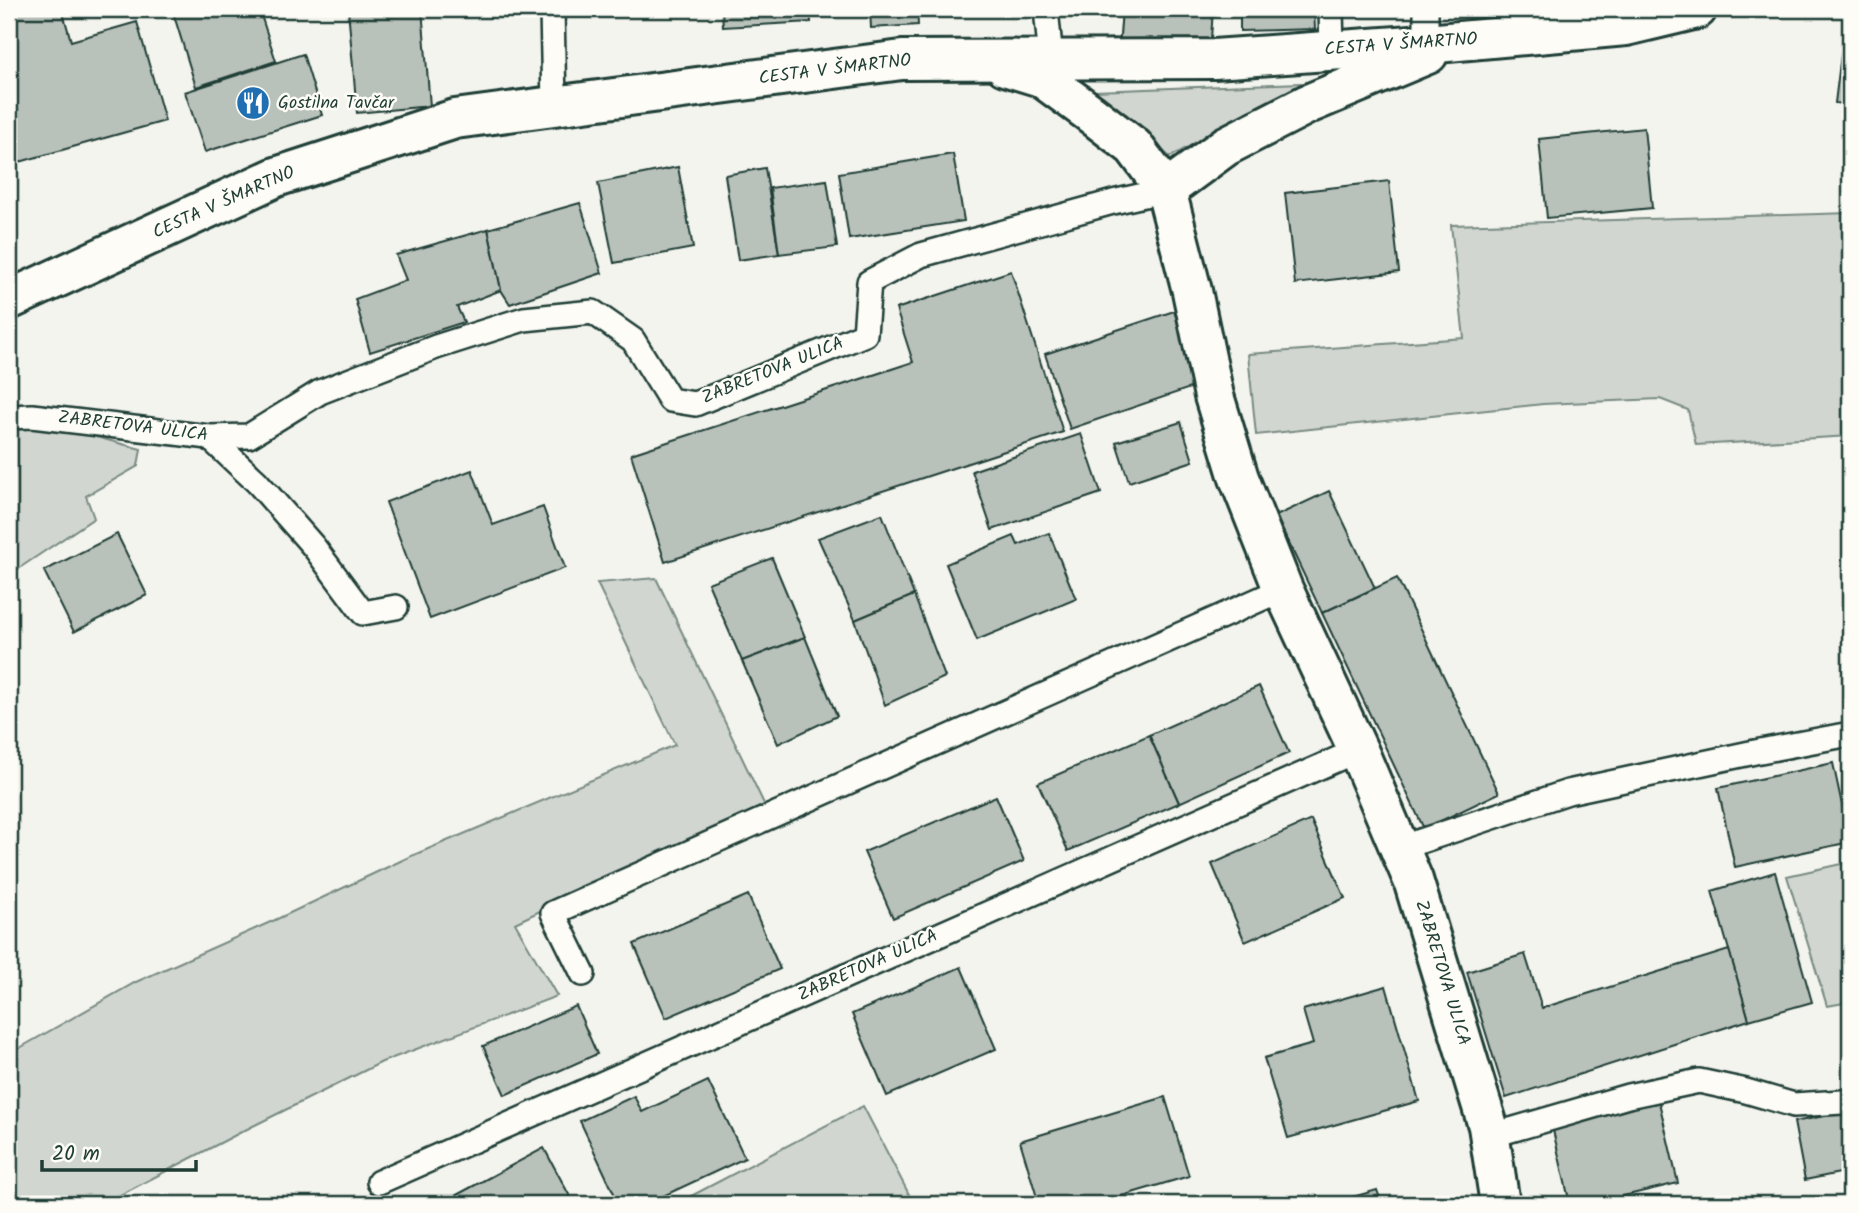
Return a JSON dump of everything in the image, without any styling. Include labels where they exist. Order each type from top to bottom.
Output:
[{"type":"street","name":"CESTA V ŠMARTNO","points":[[9,300],[276,177],[455,119],[902,60],[1214,59],[1332,50],[1437,31],[1626,26],[1697,9]]},
{"type":"street","points":[[983,59],[1041,77],[1134,147],[1166,190],[1226,146],[1308,104],[1437,31]]},
{"type":"street","name":"ZABRETOVA ULICA","points":[[1166,190],[1192,291],[1214,396],[1239,478],[1283,589],[1358,750],[1413,880],[1490,1136],[1500,1204]]},
{"type":"lane","points":[[552,9],[554,105]]},
{"type":"lane","points":[[1046,9],[1051,59]]},
{"type":"lane","points":[[1331,9],[1332,50]]},
{"type":"lane","name":"ZABRETOVA ULICA","points":[[9,417],[58,418],[209,438],[249,436],[320,392],[436,347],[524,320],[593,312],[633,340],[670,400],[695,404],[865,334],[869,282],[920,255],[1166,190]]},
{"type":"lane","points":[[209,438],[257,482],[314,547],[363,613],[396,607]]},
{"type":"lane","points":[[583,974],[552,913],[1283,589]]},
{"type":"lane","points":[[1400,848],[1567,792],[1850,734]]},
{"type":"lane","name":"ZABRETOVA ULICA","points":[[379,1182],[1358,750]]},
{"type":"lane","points":[[1490,1136],[1628,1096],[1699,1081],[1794,1105],[1842,1102]]},
{"type":"shaded area","points":[[1302,83],[1170,157],[1096,91]]},
{"type":"shaded area","points":[[1850,213],[1850,436],[1696,445],[1688,410],[1660,399],[1543,404],[1256,435],[1248,354],[1464,338],[1451,225]]},
{"type":"shaded area","points":[[9,427],[77,432],[141,449],[138,466],[86,496],[94,518],[9,575]]},
{"type":"shaded area","points":[[656,578],[766,808],[713,828],[515,923],[557,996],[382,1062],[103,1204],[9,1204],[9,1054],[136,982],[409,857],[675,745],[597,583]]},
{"type":"shaded area","points":[[1850,862],[1850,1002],[1827,1006],[1787,876]]},
{"type":"shaded area","points":[[863,1106],[914,1204],[676,1204]]},
{"type":"building","points":[[9,9],[62,9],[71,41],[137,22],[165,121],[16,163],[9,138]]},
{"type":"building","points":[[172,9],[259,9],[276,61],[196,87]]},
{"type":"building","points":[[348,9],[422,9],[430,106],[357,113]]},
{"type":"building","points":[[463,9],[516,9],[516,14],[463,14]]},
{"type":"building","points":[[722,9],[810,9],[811,22],[723,27]]},
{"type":"building","points":[[870,9],[917,9],[918,25],[871,28]]},
{"type":"building","points":[[1122,9],[1213,9],[1210,54],[1119,49]]},
{"type":"building","points":[[1240,9],[1314,9],[1315,29],[1240,31]]},
{"type":"building","points":[[1842,46],[1850,47],[1850,105],[1835,103]]},
{"type":"building","name":"Gostilna Tavčar","points":[[303,54],[322,115],[205,152],[185,92]]},
{"type":"building","points":[[1644,128],[1652,208],[1547,218],[1539,139]]},
{"type":"building","points":[[953,154],[964,221],[849,239],[839,173]]},
{"type":"building","points":[[678,167],[693,248],[614,263],[598,183]]},
{"type":"building","points":[[765,168],[779,254],[738,260],[725,175]]},
{"type":"building","points":[[827,180],[837,247],[779,254],[770,188]]},
{"type":"building","points":[[1389,181],[1399,272],[1295,284],[1285,193]]},
{"type":"building","points":[[580,203],[602,273],[510,304],[501,290],[488,229]]},
{"type":"building","points":[[488,229],[501,290],[457,307],[464,322],[370,352],[355,299],[406,280],[396,255]]},
{"type":"building","points":[[1011,271],[1063,432],[665,562],[631,454],[913,362],[896,309]]},
{"type":"building","points":[[1174,311],[1199,385],[1070,429],[1045,354]]},
{"type":"building","points":[[1181,422],[1193,461],[1129,482],[1116,442]]},
{"type":"building","points":[[1081,434],[1101,493],[992,530],[972,471]]},
{"type":"building","points":[[472,470],[493,525],[543,507],[565,568],[430,619],[386,502]]},
{"type":"building","points":[[1329,491],[1375,588],[1322,613],[1276,516]]},
{"type":"building","points":[[882,514],[914,595],[855,620],[818,538]]},
{"type":"building","points":[[1049,533],[1076,599],[977,640],[946,564],[1014,536],[1018,545]]},
{"type":"building","points":[[117,534],[147,595],[74,632],[44,571]]},
{"type":"building","points":[[772,558],[805,637],[742,661],[708,583]]},
{"type":"building","points":[[1397,578],[1499,793],[1424,829],[1322,613]]},
{"type":"building","points":[[914,595],[945,677],[885,705],[855,620]]},
{"type":"building","points":[[805,637],[837,716],[778,744],[742,661]]},
{"type":"building","points":[[1259,686],[1289,753],[1179,803],[1149,735]]},
{"type":"building","points":[[1149,735],[1179,803],[1068,851],[1038,783]]},
{"type":"building","points":[[1833,763],[1850,842],[1735,867],[1718,788]]},
{"type":"building","points":[[996,796],[1024,861],[893,918],[864,852]]},
{"type":"building","points":[[1311,820],[1345,898],[1245,942],[1212,864]]},
{"type":"building","points":[[1775,872],[1812,1002],[1749,1020],[1712,891]]},
{"type":"building","points":[[748,895],[780,969],[666,1018],[634,944]]},
{"type":"building","points":[[1729,950],[1749,1020],[1506,1098],[1467,972],[1525,954],[1542,1008]]},
{"type":"building","points":[[961,967],[996,1049],[887,1096],[852,1014]]},
{"type":"building","points":[[1386,986],[1419,1101],[1288,1138],[1264,1058],[1313,1044],[1303,1010]]},
{"type":"building","points":[[576,1006],[597,1054],[505,1095],[483,1046]]},
{"type":"building","points":[[708,1081],[745,1158],[646,1204],[619,1204],[580,1121],[634,1096],[642,1112]]},
{"type":"building","points":[[1165,1097],[1189,1176],[1095,1204],[1039,1204],[1020,1141]]},
{"type":"building","points":[[1659,1102],[1678,1183],[1590,1204],[1570,1204],[1552,1126]]},
{"type":"building","points":[[1850,1111],[1850,1171],[1805,1180],[1794,1122]]},
{"type":"building","points":[[544,1148],[574,1204],[440,1204]]},
{"type":"building","points":[[1377,1190],[1382,1204],[1329,1204]]},
{"type":"building","points":[[386,1196],[390,1204],[369,1204]]},
{"type":"place","name":"Gostilna Tavčar","points":[[253,103]]}]
